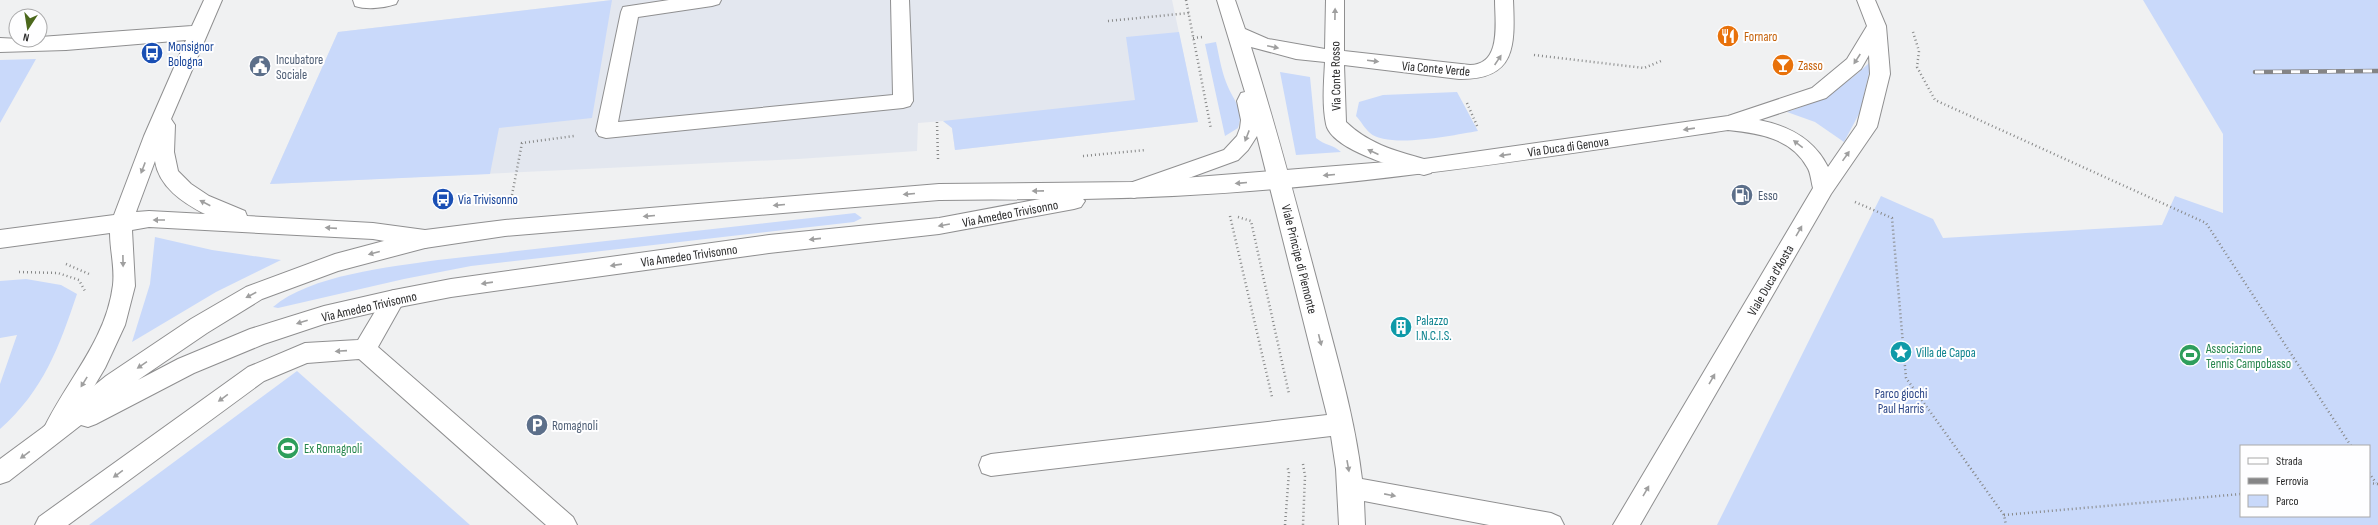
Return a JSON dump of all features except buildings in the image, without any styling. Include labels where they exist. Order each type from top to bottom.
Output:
[{"type":"main road","points":[[0,473],[51,436],[90,372],[112,329],[124,285],[123,222],[166,105],[213,0]]},
{"type":"main road","points":[[362,0],[362,2],[389,0]]},
{"type":"main road","points":[[712,0],[630,12],[606,131],[903,101],[900,0]]},
{"type":"main road","name":"Viale Principe di Piemonte","points":[[1226,0],[1280,180],[1341,424],[1352,488],[1352,525]]},
{"type":"main road","name":"Via Conte Rosso","points":[[1335,0],[1334,57],[1336,125],[1359,146],[1389,159],[1424,167]]},
{"type":"main road","points":[[1502,51],[1504,0]]},
{"type":"main road","name":"Viale Duca d'Aosta","points":[[1626,525],[1824,188],[1867,126],[1880,74],[1877,26],[1866,0]]},
{"type":"main road","points":[[1728,123],[1819,93],[1854,64],[1877,26]]},
{"type":"main road","points":[[0,45],[66,43],[199,32]]},
{"type":"main road","points":[[1237,33],[1263,45],[1334,57]]},
{"type":"main road","name":"Via Conte Verde","points":[[1334,57],[1459,72],[1481,71],[1494,66],[1500,59],[1502,51]]},
{"type":"main road","name":"Via Amedeo Trivisonno","points":[[51,436],[186,366],[258,336],[324,315],[394,299],[450,288],[761,245],[939,226],[1133,190],[1218,161],[1231,155],[1244,144],[1252,123],[1247,103],[1253,86]]},
{"type":"main road","points":[[166,105],[163,151],[171,177],[193,197],[227,215],[268,224]]},
{"type":"main road","name":"Via Duca di Genova","points":[[1280,180],[1424,167],[1728,123],[1761,126],[1793,140],[1816,163],[1824,188]]},
{"type":"main road","name":"Via Amedeo Trivisonno","points":[[51,436],[114,383],[199,326],[254,293],[336,263],[425,239],[505,228],[939,192],[1133,190],[1280,180]]},
{"type":"main road","name":"Via Amedeo Trivisonno","points":[[0,239],[123,222],[175,220],[373,231],[425,239]]},
{"type":"main road","points":[[364,349],[376,333],[394,299]]},
{"type":"main road","points":[[48,525],[256,374],[306,353],[364,349],[564,525]]},
{"type":"main road","points":[[991,465],[1341,424]]},
{"type":"main road","points":[[1352,488],[1551,525]]},
{"type":"path","points":[[1186,0],[1212,136]]},
{"type":"path","points":[[1108,21],[1189,13]]},
{"type":"path","points":[[1877,26],[1910,25],[1919,51],[1916,66],[1935,100],[2206,223],[2350,445]]},
{"type":"path","points":[[1502,51],[1644,68],[1661,61]]},
{"type":"path","points":[[1459,72],[1463,96],[1492,157]]},
{"type":"path","points":[[937,122],[939,192]]},
{"type":"path","points":[[505,228],[522,143],[606,131]]},
{"type":"path","points":[[1824,188],[1892,218],[1906,378],[2004,515],[2006,525]]},
{"type":"path","points":[[1285,525],[1289,472],[1288,431],[1251,222],[1230,215],[1288,431],[1305,476],[1303,525]]},
{"type":"path","points":[[59,264],[67,264],[90,274],[92,281]]},
{"type":"path","points":[[13,272],[58,273],[79,280],[87,294],[85,301]]},
{"type":"path","points":[[2370,473],[2377,483]]},
{"type":"path","points":[[2004,515],[2240,494]]},
{"type":"shaded area","points":[[612,0],[1172,0],[1198,122],[955,150],[952,128],[943,121],[918,123],[917,151],[798,159],[270,184],[338,32]]},
{"type":"green space","points":[[612,0],[592,118],[499,128],[490,174],[270,184],[338,32]]},
{"type":"green space","name":"Parco giochi Paul Harris","points":[[2143,0],[2378,0],[2378,525],[1717,525],[1881,196],[1933,219],[1943,238],[2162,225],[2175,196],[2223,213],[2223,134]]},
{"type":"green space","points":[[1179,32],[1198,122],[955,150],[952,128],[943,121],[1135,100],[1126,37]]},
{"type":"green space","points":[[1216,42],[1224,77],[1237,104],[1240,115],[1238,128],[1225,136],[1205,44]]},
{"type":"green space","points":[[36,59],[0,123],[0,60]]},
{"type":"green space","points":[[1872,60],[1860,112],[1844,142],[1815,122],[1787,112],[1811,103],[1832,92],[1853,78]]},
{"type":"green space","points":[[1280,72],[1310,77],[1316,138],[1341,152],[1296,155]]},
{"type":"green space","points":[[1457,92],[1478,131],[1422,140],[1391,140],[1379,138],[1370,133],[1356,116],[1359,102],[1383,95]]},
{"type":"green space","points":[[855,213],[862,218],[854,222],[471,266],[404,279],[278,308],[273,307],[289,296],[308,287],[329,280],[351,274],[397,266],[438,260]]},
{"type":"green space","points":[[155,237],[212,250],[281,260],[216,292],[132,342],[150,284]]},
{"type":"green space","points":[[26,279],[61,285],[77,294],[64,332],[39,383],[28,399],[0,429],[0,384],[17,335],[0,338],[0,281]]},
{"type":"green space","name":"Ex Romagnoli","points":[[297,371],[470,525],[89,525]]},
{"type":"railway","points":[[2255,72],[2378,71]]},
{"type":"place","name":"Fornaro","points":[[1728,36]]},
{"type":"place","name":"Monsignor Bologna","points":[[152,53]]},
{"type":"place","name":"Zasso","points":[[1783,65]]},
{"type":"place","name":"Incubatore Sociale","points":[[260,66]]},
{"type":"place","name":"Esso","points":[[1742,195]]},
{"type":"place","name":"Via Trivisonno","points":[[443,199]]},
{"type":"place","name":"Palazzo I.N.C.I.S.","points":[[1401,327]]},
{"type":"place","name":"Villa de Capoa","points":[[1901,352]]},
{"type":"place","name":"Associazione Tennis Campobasso","points":[[2190,355]]},
{"type":"place","name":"Romagnoli","points":[[537,425]]},
{"type":"place","name":"Ex Romagnoli","points":[[288,448]]}]
